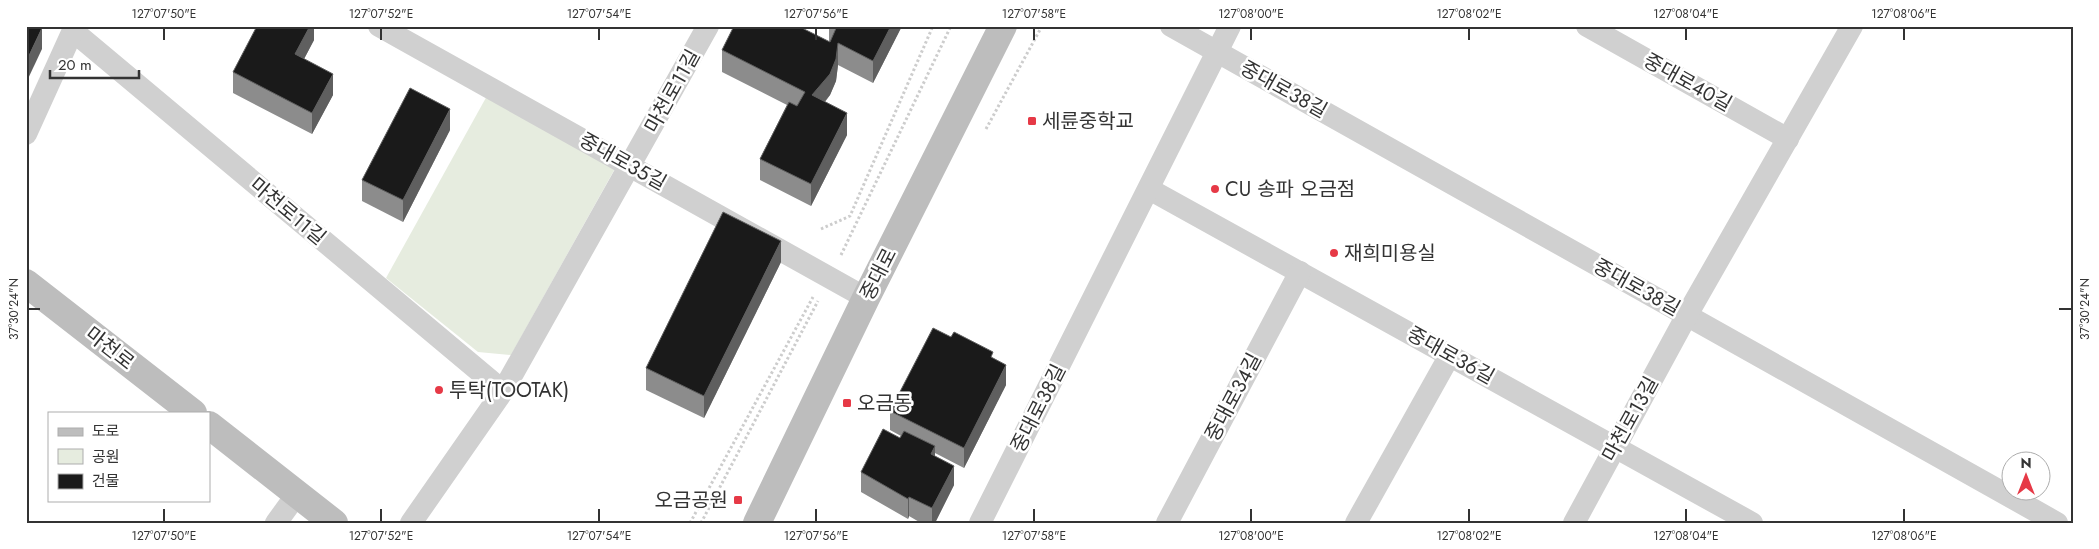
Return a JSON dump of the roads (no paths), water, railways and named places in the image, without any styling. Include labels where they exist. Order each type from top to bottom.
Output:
[{"type":"main road","name":"중대로","points":[[757,523],[866,298],[1003,26]]},
{"type":"main road","name":"마천로","points":[[26,282],[192,412]]},
{"type":"main road","points":[[210,426],[334,523]]},
{"type":"street","name":"중대로35길","points":[[379,26],[866,298]]},
{"type":"street","name":"마천로11길","points":[[411,523],[503,391],[708,26]]},
{"type":"street","name":"중대로38길","points":[[1171,26],[2056,523]]},
{"type":"street","name":"중대로38길","points":[[980,523],[1230,26]]},
{"type":"street","name":"중대로40길","points":[[1588,26],[1788,138]]},
{"type":"street","points":[[1687,316],[1852,26]]},
{"type":"street","name":"마천로11길","points":[[74,29],[503,391]]},
{"type":"street","points":[[26,134],[74,29]]},
{"type":"street","name":"중대로36길","points":[[1149,189],[1752,523]]},
{"type":"street","name":"중대로34길","points":[[1167,523],[1300,272]]},
{"type":"street","name":"마천로13길","points":[[1574,523],[1687,316]]},
{"type":"street","points":[[1356,523],[1450,355]]},
{"type":"street","points":[[276,523],[297,494]]},
{"type":"place","name":"세륜중학교","points":[[1032,121]]},
{"type":"place","name":"CU 송파 오금점","points":[[1215,189]]},
{"type":"place","name":"재희미용실","points":[[1334,253]]},
{"type":"place","name":"투탁(TOOTAK)","points":[[439,390]]},
{"type":"place","name":"오금동","points":[[847,403]]},
{"type":"place","name":"오금공원","points":[[738,500]]}]
